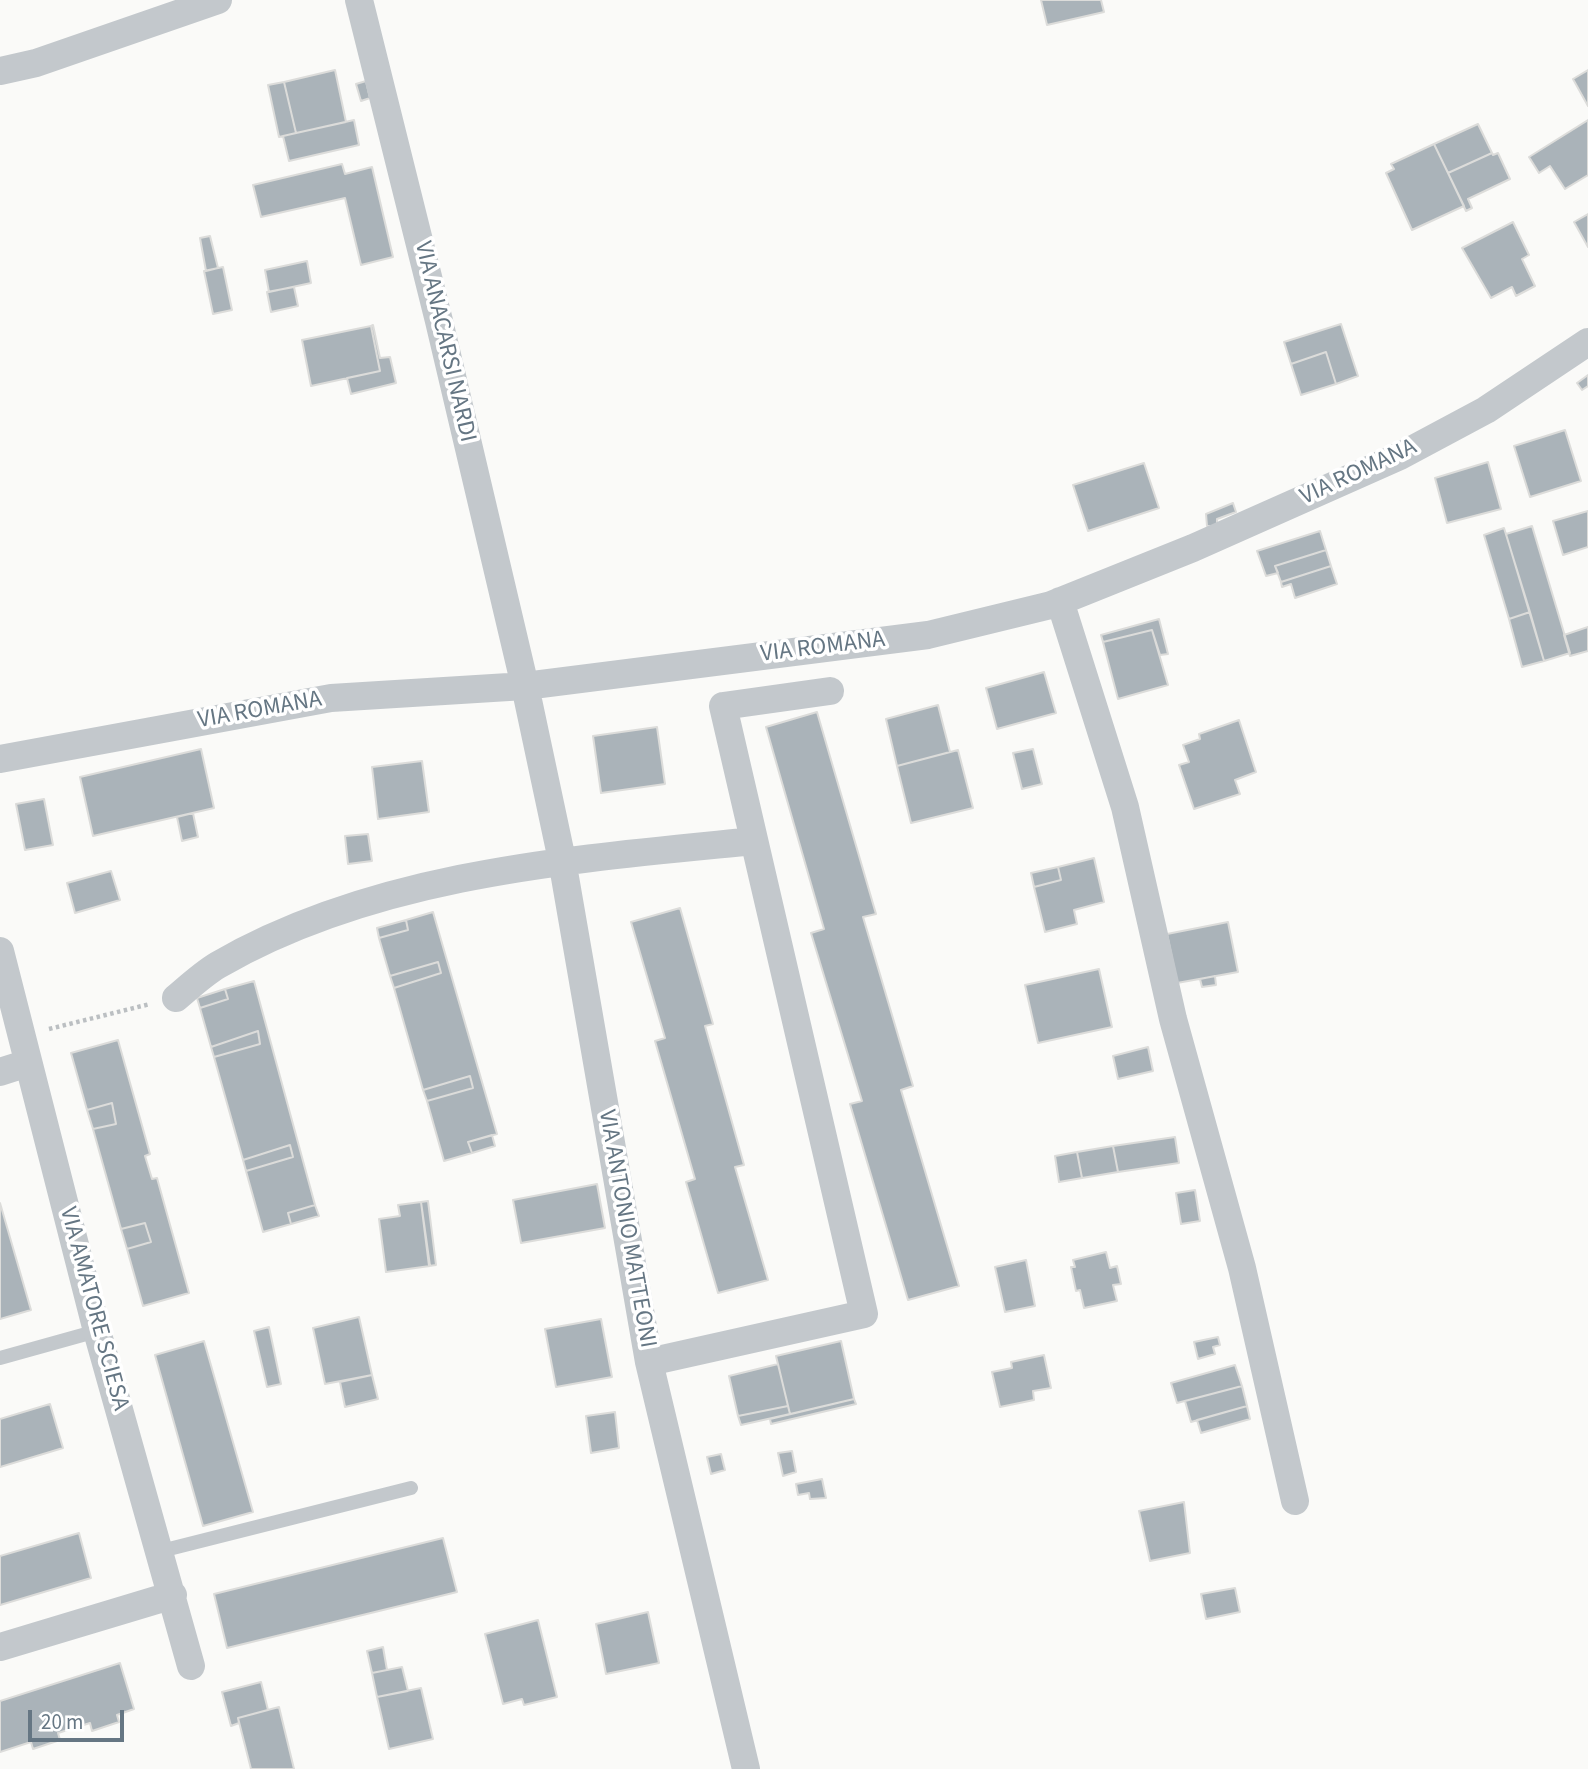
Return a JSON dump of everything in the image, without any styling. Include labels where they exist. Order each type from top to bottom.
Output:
[{"type":"street","points":[[0,71],[36,63],[218,0]]},
{"type":"street","name":"VIA ANACARSI NARDI","points":[[359,0],[433,295],[524,685]]},
{"type":"street","name":"VIA ROMANA","points":[[0,759],[331,698],[524,685],[928,635],[1060,601],[1193,548],[1400,456],[1486,410],[1588,342]]},
{"type":"street","points":[[1060,601],[1125,807],[1173,1019],[1242,1268],[1295,1501]]},
{"type":"street","name":"VIA ANTONIO MATTEONI","points":[[524,685],[562,860],[649,1362],[746,1769]]},
{"type":"street","points":[[649,1362],[863,1314],[723,706],[830,691]]},
{"type":"street","points":[[176,998],[216,966],[294,928],[425,885],[562,860],[754,841]]},
{"type":"street","name":"VIA AMATORE SCIESA","points":[[0,951],[97,1331],[161,1551],[191,1666]]},
{"type":"street","points":[[0,1072],[25,1050]]},
{"type":"street","points":[[0,1647],[173,1595]]},
{"type":"lane","points":[[0,1358],[97,1331]]},
{"type":"lane","points":[[161,1551],[411,1488]]},
{"type":"path","points":[[25,1050],[176,998]]},
{"type":"building","points":[[1041,0],[1101,0],[1104,12],[1047,25]]},
{"type":"building","points":[[335,70],[346,122],[296,133],[284,82]]},
{"type":"building","points":[[1588,70],[1588,106],[1573,79]]},
{"type":"building","points":[[366,81],[370,98],[361,101],[356,84]]},
{"type":"building","points":[[284,82],[296,133],[279,137],[268,85]]},
{"type":"building","points":[[354,120],[359,145],[289,161],[283,136]]},
{"type":"building","points":[[1588,120],[1588,175],[1565,189],[1550,166],[1539,173],[1529,157]]},
{"type":"building","points":[[1478,124],[1492,153],[1448,173],[1434,144]]},
{"type":"building","points":[[1434,144],[1464,206],[1412,230],[1386,173],[1394,169],[1391,164]]},
{"type":"building","points":[[1492,153],[1498,153],[1510,179],[1468,199],[1472,208],[1466,211],[1448,173]]},
{"type":"building","points":[[342,164],[345,174],[372,167],[393,257],[361,265],[345,198],[261,217],[253,185]]},
{"type":"building","points":[[1588,214],[1588,247],[1574,222]]},
{"type":"building","points":[[1513,222],[1529,255],[1522,259],[1535,286],[1516,296],[1512,287],[1491,298],[1462,248]]},
{"type":"building","points":[[210,236],[218,268],[206,271],[200,238]]},
{"type":"building","points":[[307,261],[311,283],[269,292],[265,270]]},
{"type":"building","points":[[223,267],[232,310],[213,314],[204,271]]},
{"type":"building","points":[[294,287],[298,306],[271,312],[267,292]]},
{"type":"building","points":[[1341,324],[1358,376],[1336,384],[1326,352],[1291,364],[1284,342]]},
{"type":"building","points":[[373,325],[380,358],[390,357],[396,383],[351,394],[347,378],[380,371],[371,326]]},
{"type":"building","points":[[371,326],[380,371],[311,386],[302,340]]},
{"type":"building","points":[[1326,352],[1336,384],[1301,395],[1291,364]]},
{"type":"building","points":[[1588,375],[1588,386],[1582,390],[1577,383]]},
{"type":"building","points":[[1565,430],[1581,481],[1530,497],[1514,446]]},
{"type":"building","points":[[1488,462],[1501,509],[1447,523],[1435,478]]},
{"type":"building","points":[[1144,463],[1159,508],[1088,531],[1073,485]]},
{"type":"building","points":[[1233,503],[1236,512],[1217,519],[1217,526],[1207,526],[1206,514]]},
{"type":"building","points":[[1588,511],[1588,547],[1563,555],[1553,521]]},
{"type":"building","points":[[1532,526],[1570,653],[1544,661],[1506,534]]},
{"type":"building","points":[[1504,528],[1530,612],[1509,619],[1484,535]]},
{"type":"building","points":[[1320,531],[1326,550],[1275,566],[1278,573],[1266,576],[1257,551]]},
{"type":"building","points":[[1326,550],[1331,566],[1281,582],[1275,566]]},
{"type":"building","points":[[1331,566],[1337,584],[1295,598],[1291,584],[1282,587],[1281,582]]},
{"type":"building","points":[[1530,612],[1544,661],[1522,667],[1509,619]]},
{"type":"building","points":[[1159,619],[1168,654],[1160,655],[1152,630],[1103,642],[1101,635]]},
{"type":"building","points":[[1588,627],[1588,651],[1570,656],[1564,635]]},
{"type":"building","points":[[1152,630],[1168,685],[1118,699],[1103,642]]},
{"type":"building","points":[[1044,672],[1056,713],[997,729],[986,688]]},
{"type":"building","points":[[938,705],[950,752],[897,766],[886,719]]},
{"type":"building","points":[[817,712],[876,914],[863,917],[913,1086],[901,1090],[959,1286],[908,1300],[850,1104],[862,1101],[811,933],[824,929],[766,727]]},
{"type":"building","points":[[1239,720],[1256,772],[1235,780],[1240,794],[1194,809],[1179,765],[1189,762],[1183,745],[1200,739],[1199,734]]},
{"type":"building","points":[[657,727],[665,784],[601,793],[593,736]]},
{"type":"building","points":[[201,749],[214,808],[93,836],[80,777]]},
{"type":"building","points":[[1033,749],[1042,784],[1022,789],[1013,753]]},
{"type":"building","points":[[958,750],[973,808],[911,823],[897,766]]},
{"type":"building","points":[[422,761],[429,812],[378,819],[372,767]]},
{"type":"building","points":[[44,799],[53,845],[25,850],[16,804]]},
{"type":"building","points":[[193,813],[198,837],[182,841],[177,817]]},
{"type":"building","points":[[368,834],[372,861],[348,864],[345,836]]},
{"type":"building","points":[[1094,858],[1104,902],[1074,910],[1077,924],[1045,932],[1034,887],[1061,880],[1058,867]]},
{"type":"building","points":[[1058,867],[1061,880],[1034,887],[1031,873]]},
{"type":"building","points":[[111,871],[120,900],[75,913],[67,883]]},
{"type":"building","points":[[680,908],[713,1024],[705,1026],[744,1165],[735,1167],[768,1280],[718,1293],[686,1182],[695,1179],[655,1041],[665,1038],[631,922]]},
{"type":"building","points":[[433,912],[497,1134],[468,1142],[472,1153],[444,1161],[427,1101],[473,1088],[470,1076],[423,1090],[394,988],[441,973],[438,962],[390,976],[379,938],[408,930],[406,920]]},
{"type":"building","points":[[406,920],[408,930],[379,938],[377,928]]},
{"type":"building","points":[[1228,922],[1238,972],[1177,983],[1167,934]]},
{"type":"building","points":[[438,962],[441,973],[394,988],[390,976]]},
{"type":"building","points":[[1099,969],[1112,1027],[1038,1043],[1025,985]]},
{"type":"building","points":[[1215,976],[1216,985],[1202,987],[1200,979]]},
{"type":"building","points":[[254,981],[315,1205],[288,1213],[291,1224],[263,1232],[246,1171],[293,1157],[290,1145],[243,1160],[214,1057],[260,1044],[258,1031],[211,1047],[200,1008],[228,999],[225,989]]},
{"type":"building","points":[[225,989],[228,999],[200,1008],[197,998]]},
{"type":"building","points":[[258,1031],[260,1044],[214,1057],[211,1047]]},
{"type":"building","points":[[118,1040],[150,1154],[145,1156],[152,1179],[157,1178],[189,1293],[143,1306],[127,1249],[151,1242],[145,1223],[121,1229],[93,1129],[116,1124],[112,1103],[87,1110],[71,1053]]},
{"type":"building","points":[[1148,1047],[1153,1071],[1118,1079],[1113,1056]]},
{"type":"building","points":[[470,1076],[473,1088],[427,1101],[423,1090]]},
{"type":"building","points":[[112,1103],[116,1124],[93,1129],[87,1110]]},
{"type":"building","points":[[492,1135],[495,1146],[472,1153],[468,1142]]},
{"type":"building","points":[[1175,1137],[1179,1163],[1118,1172],[1113,1146]]},
{"type":"building","points":[[290,1145],[293,1157],[246,1171],[243,1160]]},
{"type":"building","points":[[1113,1146],[1118,1172],[1082,1178],[1077,1152]]},
{"type":"building","points":[[1077,1152],[1082,1178],[1059,1182],[1055,1156]]},
{"type":"building","points":[[597,1184],[605,1228],[521,1243],[513,1200]]},
{"type":"building","points":[[1195,1190],[1200,1221],[1181,1224],[1176,1193]]},
{"type":"building","points":[[428,1201],[436,1265],[429,1266],[421,1202]]},
{"type":"building","points":[[421,1202],[430,1266],[386,1272],[379,1219],[400,1216],[398,1205]]},
{"type":"building","points":[[0,1203],[31,1310],[0,1319]]},
{"type":"building","points":[[315,1205],[319,1216],[291,1224],[288,1213]]},
{"type":"building","points":[[145,1223],[151,1242],[127,1249],[121,1229]]},
{"type":"building","points":[[1106,1252],[1110,1268],[1117,1266],[1121,1284],[1113,1285],[1117,1301],[1084,1308],[1080,1290],[1076,1291],[1071,1267],[1075,1267],[1073,1260]]},
{"type":"building","points":[[1026,1260],[1035,1306],[1005,1312],[995,1267]]},
{"type":"building","points":[[359,1317],[372,1375],[325,1384],[313,1328]]},
{"type":"building","points":[[601,1319],[612,1377],[556,1387],[545,1329]]},
{"type":"building","points":[[269,1327],[281,1384],[267,1387],[254,1331]]},
{"type":"building","points":[[1218,1337],[1220,1345],[1213,1347],[1215,1354],[1198,1359],[1194,1342]]},
{"type":"building","points":[[204,1341],[253,1512],[203,1526],[155,1355]]},
{"type":"building","points":[[841,1341],[854,1399],[790,1414],[776,1356]]},
{"type":"building","points":[[1044,1355],[1051,1388],[1033,1391],[1034,1400],[1000,1407],[992,1372],[1012,1368],[1011,1362]]},
{"type":"building","points":[[778,1364],[788,1406],[738,1416],[729,1376]]},
{"type":"building","points":[[1235,1365],[1242,1386],[1177,1403],[1171,1383]]},
{"type":"building","points":[[372,1375],[378,1399],[345,1407],[340,1382]]},
{"type":"building","points":[[1242,1386],[1247,1406],[1191,1422],[1185,1401]]},
{"type":"building","points":[[854,1399],[856,1404],[771,1424],[770,1419]]},
{"type":"building","points":[[50,1404],[63,1448],[0,1467],[0,1419]]},
{"type":"building","points":[[788,1406],[790,1414],[741,1425],[738,1416]]},
{"type":"building","points":[[1247,1406],[1250,1419],[1201,1433],[1197,1420]]},
{"type":"building","points":[[615,1412],[619,1448],[591,1453],[586,1416]]},
{"type":"building","points":[[792,1451],[796,1472],[783,1476],[778,1453]]},
{"type":"building","points":[[721,1454],[725,1470],[711,1474],[707,1457]]},
{"type":"building","points":[[822,1479],[826,1498],[810,1499],[809,1493],[798,1495],[796,1484]]},
{"type":"building","points":[[1184,1502],[1190,1553],[1150,1561],[1139,1511]]},
{"type":"building","points":[[79,1533],[91,1578],[0,1605],[0,1556]]},
{"type":"building","points":[[443,1538],[457,1592],[227,1648],[214,1594]]},
{"type":"building","points":[[1235,1588],[1240,1612],[1206,1619],[1201,1594]]},
{"type":"building","points":[[648,1612],[659,1663],[606,1674],[596,1624]]},
{"type":"building","points":[[538,1620],[557,1697],[524,1705],[522,1699],[503,1704],[485,1634]]},
{"type":"building","points":[[383,1647],[387,1670],[372,1673],[367,1651]]},
{"type":"building","points":[[120,1663],[134,1709],[117,1715],[119,1722],[92,1731],[90,1723],[58,1733],[60,1740],[33,1749],[31,1742],[0,1752],[0,1701]]},
{"type":"building","points":[[402,1667],[408,1691],[377,1697],[372,1673]]},
{"type":"building","points":[[261,1682],[268,1710],[238,1718],[239,1723],[231,1726],[222,1692]]},
{"type":"building","points":[[421,1688],[433,1739],[389,1749],[377,1697]]},
{"type":"building","points":[[279,1707],[294,1769],[251,1769],[238,1718]]}]
